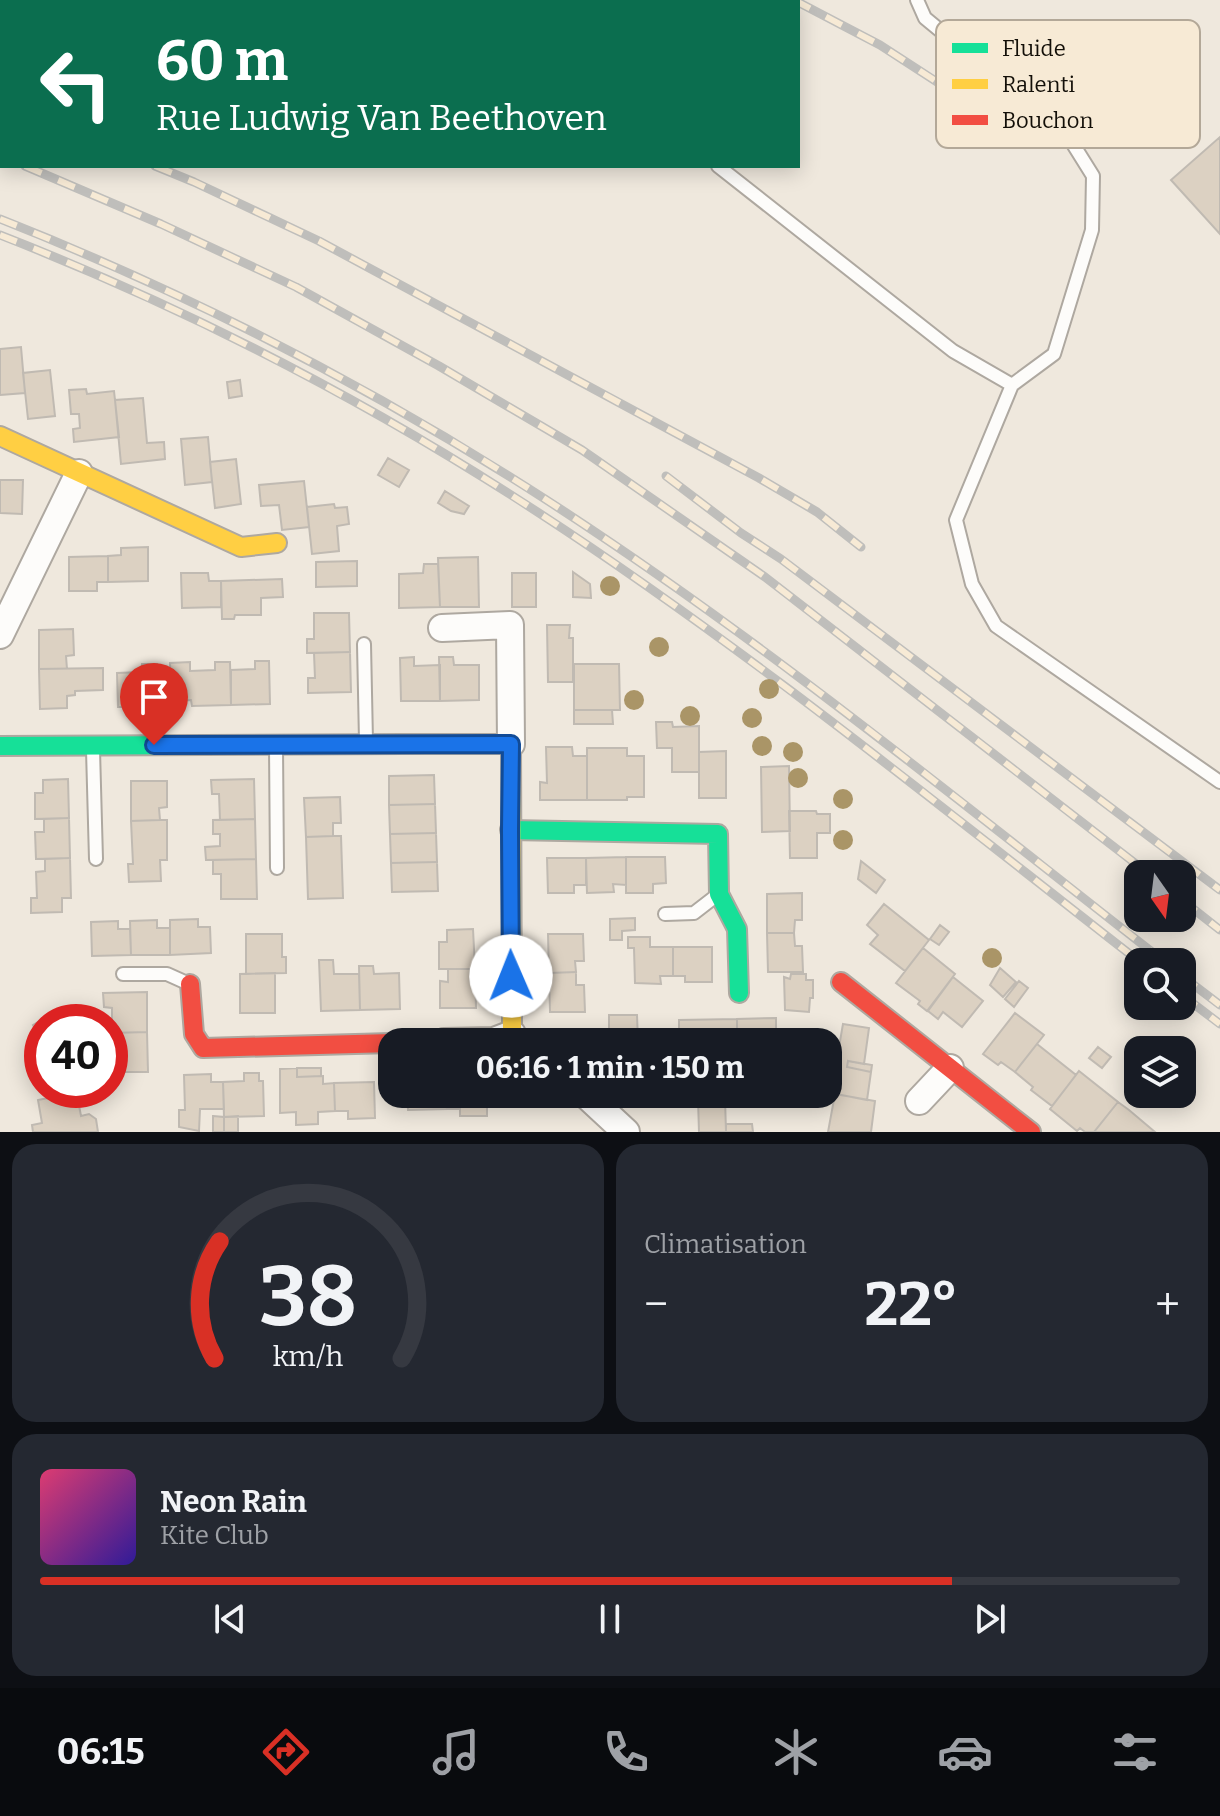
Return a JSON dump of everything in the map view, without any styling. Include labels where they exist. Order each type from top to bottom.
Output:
[{"type":"street","points":[[0,436],[241,547],[277,543]]},
{"type":"street","points":[[0,635],[79,473]]},
{"type":"street","points":[[442,628],[510,625],[510,830],[517,1028]]},
{"type":"street","points":[[8,746],[511,744]]},
{"type":"street","points":[[510,830],[718,834],[719,894],[737,929],[739,993]]},
{"type":"street","points":[[841,982],[1031,1132]]},
{"type":"street","points":[[190,984],[194,1034],[203,1048],[378,1043]]},
{"type":"street","points":[[919,1101],[950,1068]]},
{"type":"street","points":[[600,1108],[626,1132]]},
{"type":"lane","points":[[917,0],[925,18],[936,27]]},
{"type":"lane","points":[[1076,148],[1093,176],[1092,230],[1054,354],[1012,385],[956,520],[972,584],[996,626],[1220,782]]},
{"type":"lane","points":[[721,168],[953,351],[1012,385]]},
{"type":"lane","points":[[364,644],[366,745]]},
{"type":"lane","points":[[276,745],[277,868]]},
{"type":"lane","points":[[93,746],[96,859]]},
{"type":"lane","points":[[665,914],[694,913],[719,894]]},
{"type":"lane","points":[[123,974],[167,974],[190,984]]},
{"type":"building","points":[[1220,137],[1220,234],[1171,180]]},
{"type":"building","points":[[21,347],[25,393],[0,395],[0,349]]},
{"type":"building","points":[[50,370],[55,416],[28,419],[23,373]]},
{"type":"building","points":[[240,380],[242,396],[229,398],[227,382]]},
{"type":"building","points":[[86,389],[87,394],[114,391],[119,437],[74,442],[73,429],[80,428],[79,414],[71,414],[69,390]]},
{"type":"building","points":[[143,398],[147,443],[164,442],[165,459],[121,464],[115,400]]},
{"type":"building","points":[[208,437],[212,482],[185,485],[181,439]]},
{"type":"building","points":[[388,458],[409,470],[399,487],[378,475]]},
{"type":"building","points":[[236,459],[241,504],[215,508],[210,462]]},
{"type":"building","points":[[0,480],[23,480],[22,514],[0,513]]},
{"type":"building","points":[[304,481],[309,527],[282,530],[279,505],[261,506],[259,485]]},
{"type":"building","points":[[445,491],[469,506],[464,514],[438,503]]},
{"type":"building","points":[[334,504],[335,508],[347,507],[349,524],[337,526],[339,551],[312,554],[307,507]]},
{"type":"building","points":[[148,547],[148,581],[108,582],[108,556],[121,555],[121,548]]},
{"type":"building","points":[[108,556],[108,582],[97,582],[97,591],[69,591],[69,557]]},
{"type":"building","points":[[478,557],[479,607],[440,607],[438,558]]},
{"type":"building","points":[[357,561],[357,586],[316,587],[316,562]]},
{"type":"building","points":[[424,564],[438,564],[440,607],[399,608],[399,574],[423,573]]},
{"type":"building","points":[[573,572],[590,584],[591,598],[573,597]]},
{"type":"building","points":[[181,573],[208,573],[209,581],[221,581],[221,607],[182,608]]},
{"type":"building","points":[[512,573],[536,573],[536,607],[512,607]]},
{"type":"building","points":[[282,579],[283,597],[261,598],[261,615],[235,615],[234,619],[222,619],[221,581]]},
{"type":"building","points":[[314,613],[349,613],[350,652],[307,653],[307,639],[314,639]]},
{"type":"building","points":[[547,625],[570,625],[573,682],[548,682]]},
{"type":"building","points":[[73,629],[74,655],[66,656],[67,669],[39,669],[39,630]]},
{"type":"building","points":[[350,652],[351,692],[308,693],[308,678],[315,678],[314,653]]},
{"type":"building","points":[[414,657],[414,666],[440,665],[440,701],[401,701],[400,658]]},
{"type":"building","points":[[439,657],[453,657],[454,665],[479,665],[479,700],[440,701]]},
{"type":"building","points":[[255,661],[269,661],[270,704],[231,705],[231,670],[255,669]]},
{"type":"building","points":[[190,662],[190,671],[215,670],[215,662],[230,662],[231,705],[192,706],[191,700],[171,701],[170,663]]},
{"type":"building","points":[[142,664],[157,664],[158,707],[118,707],[117,673],[142,672]]},
{"type":"building","points":[[574,664],[619,664],[620,710],[574,710]]},
{"type":"building","points":[[103,668],[103,690],[75,691],[75,695],[67,696],[67,708],[40,709],[39,669]]},
{"type":"building","points":[[574,710],[612,710],[613,724],[574,724]]},
{"type":"building","points":[[656,722],[672,722],[673,727],[699,726],[699,772],[672,772],[672,748],[657,748]]},
{"type":"building","points":[[546,747],[572,747],[573,756],[587,756],[587,800],[540,800],[540,782],[547,783]]},
{"type":"building","points":[[587,748],[627,748],[627,756],[644,756],[644,797],[587,800]]},
{"type":"building","points":[[726,751],[726,798],[699,798],[699,752]]},
{"type":"building","points":[[789,766],[790,831],[762,832],[761,767]]},
{"type":"building","points":[[434,775],[435,804],[389,805],[389,776]]},
{"type":"building","points":[[68,779],[69,818],[35,819],[35,793],[43,793],[43,780]]},
{"type":"building","points":[[254,779],[255,819],[220,820],[219,794],[212,794],[211,780]]},
{"type":"building","points":[[131,781],[167,781],[167,807],[159,808],[160,820],[131,821]]},
{"type":"building","points":[[340,797],[341,823],[333,823],[333,836],[306,837],[304,798]]},
{"type":"building","points":[[435,804],[436,833],[390,834],[389,805]]},
{"type":"building","points":[[789,811],[830,814],[830,833],[817,833],[817,858],[790,858]]},
{"type":"building","points":[[69,818],[70,858],[36,859],[35,832],[44,832],[44,819]]},
{"type":"building","points":[[255,819],[256,859],[206,860],[205,847],[220,846],[220,834],[213,834],[213,820]]},
{"type":"building","points":[[167,820],[167,860],[160,860],[161,881],[129,882],[128,864],[133,864],[131,821]]},
{"type":"building","points":[[436,833],[437,862],[391,863],[390,834]]},
{"type":"building","points":[[341,836],[343,898],[308,899],[306,837]]},
{"type":"building","points":[[626,857],[626,885],[613,884],[614,892],[587,893],[586,858]]},
{"type":"building","points":[[626,857],[665,857],[666,883],[653,884],[653,893],[626,893]]},
{"type":"building","points":[[70,858],[71,898],[62,898],[62,912],[31,913],[31,898],[37,898],[36,872],[45,871],[45,859]]},
{"type":"building","points":[[547,858],[586,858],[586,885],[574,885],[574,893],[548,893]]},
{"type":"building","points":[[256,859],[257,899],[221,899],[221,874],[213,874],[213,860]]},
{"type":"building","points":[[861,861],[885,880],[876,893],[858,879]]},
{"type":"building","points":[[437,862],[438,891],[392,892],[391,863]]},
{"type":"building","points":[[802,893],[802,920],[795,920],[794,933],[767,933],[767,894]]},
{"type":"building","points":[[884,904],[929,940],[905,971],[870,944],[878,935],[867,925]]},
{"type":"building","points":[[635,918],[635,930],[622,931],[622,940],[610,940],[610,919]]},
{"type":"building","points":[[198,919],[198,927],[210,927],[211,953],[170,955],[170,920]]},
{"type":"building","points":[[157,920],[157,928],[170,928],[170,955],[131,955],[130,921]]},
{"type":"building","points":[[118,921],[118,929],[130,929],[131,955],[92,956],[91,922]]},
{"type":"building","points":[[940,925],[949,932],[939,945],[930,939]]},
{"type":"building","points":[[473,929],[475,969],[439,969],[439,942],[447,942],[447,930]]},
{"type":"building","points":[[767,933],[794,933],[795,946],[802,946],[803,972],[768,972]]},
{"type":"building","points":[[246,934],[282,934],[286,973],[246,974]]},
{"type":"building","points":[[548,934],[583,934],[584,961],[575,961],[576,972],[549,973]]},
{"type":"building","points":[[628,937],[650,937],[650,947],[673,947],[673,976],[660,976],[661,984],[635,983],[634,948],[628,948]]},
{"type":"building","points":[[673,947],[712,947],[712,982],[685,982],[685,976],[673,976]]},
{"type":"building","points":[[923,948],[955,974],[927,1011],[918,1004],[920,1001],[896,983]]},
{"type":"building","points":[[319,960],[333,960],[334,974],[359,974],[360,1010],[321,1011]]},
{"type":"building","points":[[359,966],[373,966],[374,974],[399,973],[400,1009],[360,1010]]},
{"type":"building","points":[[1000,968],[1016,982],[1003,997],[990,985]]},
{"type":"building","points":[[448,969],[475,969],[476,1008],[440,1008],[440,981],[448,982]]},
{"type":"building","points":[[576,972],[576,985],[584,985],[585,1012],[550,1012],[549,973]]},
{"type":"building","points":[[275,973],[275,1013],[240,1013],[240,974]]},
{"type":"building","points":[[791,974],[806,974],[806,980],[813,980],[809,1012],[785,1010],[784,977],[790,979]]},
{"type":"building","points":[[953,977],[983,1001],[962,1027],[943,1012],[938,1019],[928,1011]]},
{"type":"building","points":[[1019,981],[1028,988],[1014,1007],[1005,999]]},
{"type":"building","points":[[147,992],[147,1032],[128,1033],[128,1004],[104,1004],[103,993]]},
{"type":"building","points":[[1015,1013],[1044,1035],[1015,1072],[983,1054]]},
{"type":"building","points":[[609,1015],[637,1015],[637,1028],[609,1028]]},
{"type":"building","points":[[776,1018],[776,1028],[737,1028],[737,1019]]},
{"type":"building","points":[[737,1019],[737,1028],[679,1028],[679,1020]]},
{"type":"building","points":[[843,1024],[869,1028],[864,1064],[848,1061],[847,1067],[871,1072],[867,1100],[842,1095]]},
{"type":"building","points":[[147,1032],[148,1072],[128,1072],[128,1033]]},
{"type":"building","points":[[1037,1044],[1076,1075],[1052,1106],[1031,1090],[1033,1087],[1015,1072]]},
{"type":"building","points":[[1098,1047],[1111,1057],[1102,1068],[1089,1058]]},
{"type":"building","points":[[848,1061],[872,1065],[871,1072],[847,1067]]},
{"type":"building","points":[[297,1068],[297,1077],[323,1076],[323,1084],[334,1083],[335,1111],[318,1112],[318,1124],[296,1125],[296,1112],[280,1113],[280,1069]]},
{"type":"building","points":[[297,1068],[321,1068],[321,1076],[297,1077]]},
{"type":"building","points":[[1079,1071],[1118,1102],[1094,1132],[1085,1132],[1080,1128],[1077,1131],[1050,1109]]},
{"type":"building","points":[[244,1073],[259,1073],[259,1081],[263,1081],[264,1116],[224,1117],[223,1082],[244,1081]]},
{"type":"building","points":[[211,1074],[211,1082],[223,1082],[224,1109],[200,1109],[199,1131],[179,1127],[179,1110],[185,1110],[184,1075]]},
{"type":"building","points":[[374,1082],[375,1118],[348,1119],[348,1111],[335,1111],[334,1083]]},
{"type":"building","points":[[842,1095],[875,1101],[871,1132],[828,1132],[832,1108],[842,1108]]},
{"type":"building","points":[[1118,1102],[1155,1132],[1094,1132]]},
{"type":"building","points":[[39,1108],[79,1108],[81,1116],[89,1114],[96,1119],[98,1132],[33,1132],[32,1125],[42,1123]]},
{"type":"building","points":[[408,1108],[447,1109],[408,1110]]},
{"type":"building","points":[[487,1108],[487,1116],[460,1116],[460,1109],[447,1109]]},
{"type":"building","points":[[698,1108],[725,1108],[726,1132],[699,1132]]},
{"type":"building","points":[[213,1116],[224,1117],[224,1132],[213,1132]]},
{"type":"building","points":[[238,1116],[238,1132],[224,1132],[224,1117]]},
{"type":"building","points":[[726,1124],[752,1124],[753,1132],[726,1132]]},
{"type":"railway","points":[[800,3],[880,45],[936,81]]},
{"type":"railway","points":[[30,168],[161,224],[296,287],[582,450],[765,577],[1131,860]]},
{"type":"railway","points":[[160,168],[319,241],[759,478],[817,512],[861,547]]},
{"type":"railway","points":[[0,219],[211,311],[347,381],[545,499],[783,665],[1147,948]]},
{"type":"railway","points":[[0,235],[139,294],[277,360],[475,472],[617,565],[769,674],[1124,950]]},
{"type":"railway","points":[[666,476],[1220,890]]},
{"type":"railway","points":[[1196,911],[1220,930]]},
{"type":"railway","points":[[1196,987],[1220,1005]]},
{"type":"railway","points":[[1196,1006],[1220,1024]]},
{"type":"traffic: fast","points":[[0,746],[402,744]]},
{"type":"traffic: fast","points":[[510,830],[718,834],[719,894],[737,929],[739,993]]},
{"type":"traffic: slow","points":[[0,436],[241,547],[277,543]]},
{"type":"traffic: slow","points":[[402,744],[511,744],[512,1028]]},
{"type":"traffic: jam","points":[[841,982],[1031,1132]]},
{"type":"traffic: jam","points":[[190,984],[194,1034],[203,1048],[378,1043]]},
{"type":"route","points":[[154,745],[511,744],[511,976]]}]
